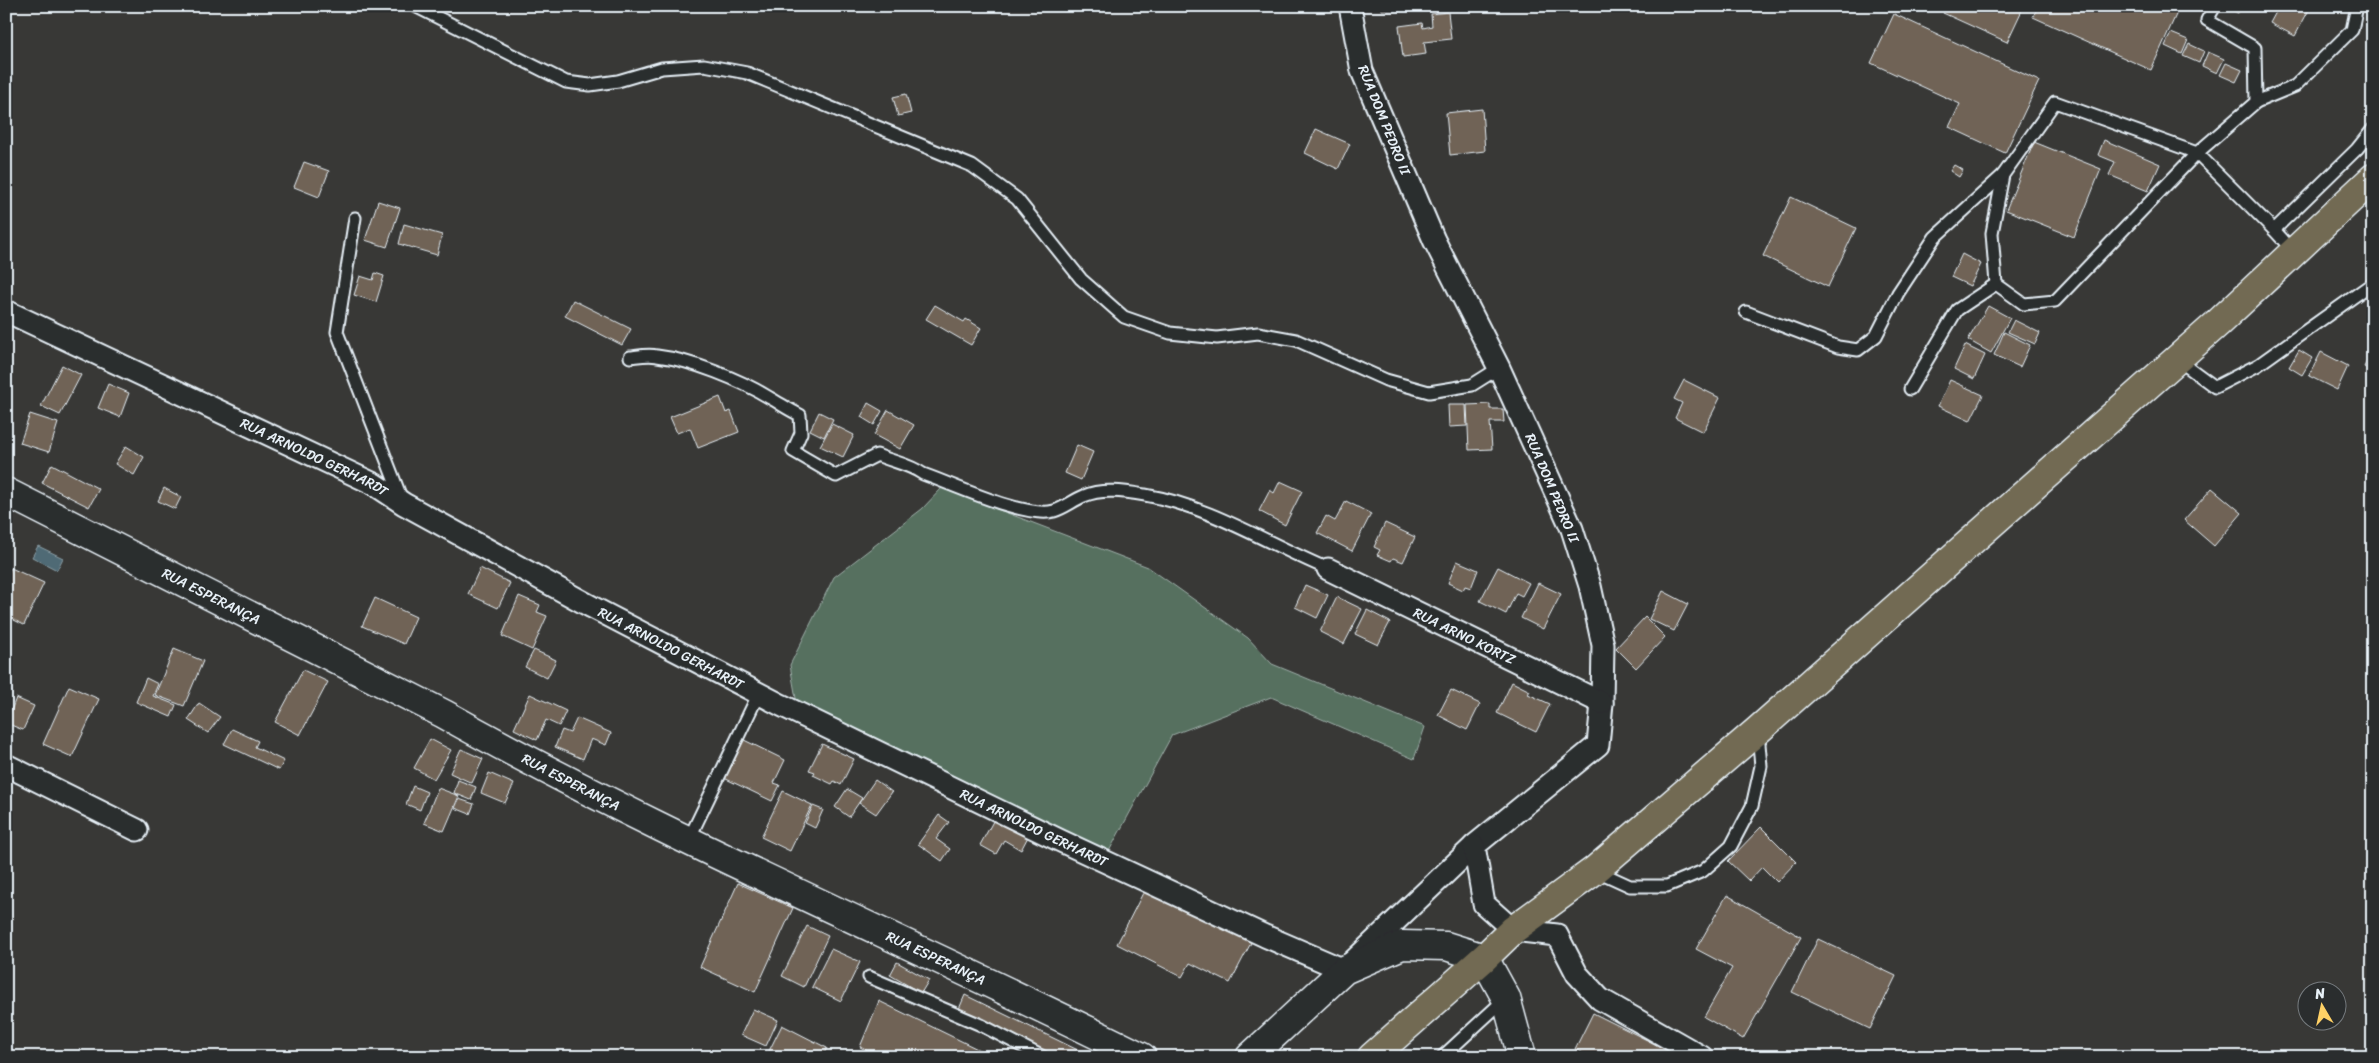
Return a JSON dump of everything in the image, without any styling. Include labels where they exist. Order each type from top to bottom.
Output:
[{"type":"main road","points":[[1372,1057],[1513,930],[1595,870],[1757,731],[2177,359],[2373,178]]},
{"type":"street","name":"RUA DOM PEDRO II","points":[[1344,970],[1474,846],[1598,745],[1602,703],[1603,644],[1590,586],[1572,530],[1499,368],[1434,240],[1362,70],[1350,6]]},
{"type":"street","name":"RUA ARNOLDO GERHARDT","points":[[6,312],[374,484],[404,504],[592,607],[759,693],[1061,841],[1265,936],[1344,970]]},
{"type":"street","name":"RUA ESPERANÇA","points":[[6,492],[418,701],[688,841],[1069,1020],[1142,1057]]},
{"type":"street","name":"RUA ARNO KORTZ","points":[[1328,569],[1602,703]]},
{"type":"street","points":[[6,765],[137,830]]},
{"type":"street","points":[[1474,846],[1484,904],[1513,930],[1557,936],[1577,974],[1600,999],[1702,1057]]},
{"type":"street","points":[[1250,1057],[1344,970],[1402,945],[1446,946],[1484,958],[1506,998],[1522,1057]]},
{"type":"lane","points":[[415,6],[566,82],[590,85],[618,81],[662,68],[704,65],[747,73],[972,166],[1018,199],[1081,279],[1124,317],[1170,333],[1217,338],[1258,333],[1296,340],[1386,380],[1430,392],[1472,385],[1499,368]]},
{"type":"lane","points":[[2215,6],[2207,20],[2255,48],[2256,102]]},
{"type":"lane","points":[[2003,175],[1992,233],[1996,284],[2024,304],[2055,301],[2197,154],[2256,102],[2295,86],[2352,30],[2357,6]]},
{"type":"lane","points":[[1746,312],[1838,347],[1858,350],[1876,336],[1898,293],[1935,237],[2003,175],[2055,102],[2197,154],[2294,252]]},
{"type":"lane","points":[[2274,230],[2373,130]]},
{"type":"lane","points":[[355,218],[337,332],[404,504]]},
{"type":"lane","points":[[2177,359],[2215,387],[2258,365],[2373,283]]},
{"type":"lane","points":[[1910,389],[1957,310],[1996,284]]},
{"type":"lane","points":[[630,357],[656,355],[674,360],[720,374],[770,398],[800,416],[801,433],[793,451],[836,476],[877,455],[892,462],[912,466],[923,474],[1019,509],[1053,512],[1086,494],[1112,492],[1146,496],[1182,505],[1235,525],[1328,569]]},
{"type":"lane","points":[[688,841],[759,693]]},
{"type":"lane","points":[[1595,870],[1630,886],[1667,886],[1703,871],[1731,846],[1752,806],[1761,766],[1757,731]]},
{"type":"lane","points":[[869,976],[981,1025],[1043,1057]]},
{"type":"lane","points":[[1442,1057],[1506,998]]},
{"type":"green space","points":[[942,488],[1148,567],[1248,638],[1272,664],[1425,727],[1414,759],[1271,697],[1172,735],[1108,853],[797,704],[790,665],[834,577],[922,509]]},
{"type":"water","points":[[38,546],[63,558],[57,570],[32,557]]},
{"type":"building","points":[[1362,6],[1409,6],[1410,9],[1382,10],[1381,7],[1362,8]]},
{"type":"building","points":[[1946,6],[2024,6],[2007,42],[1943,13]]},
{"type":"building","points":[[2038,6],[2180,6],[2151,70],[2033,17]]},
{"type":"building","points":[[2190,6],[2204,6],[2202,11]]},
{"type":"building","points":[[2223,6],[2242,6],[2238,13]]},
{"type":"building","points":[[2266,6],[2311,6],[2295,36],[2270,23],[2276,12]]},
{"type":"building","points":[[1448,12],[1451,39],[1424,42],[1426,54],[1403,57],[1399,26],[1422,23],[1423,28],[1432,26],[1431,14]]},
{"type":"building","points":[[1894,14],[2039,81],[2005,153],[1949,127],[1960,104],[1871,63]]},
{"type":"building","points":[[2171,33],[2188,40],[2182,54],[2165,46]]},
{"type":"building","points":[[2189,44],[2204,51],[2199,63],[2183,56]]},
{"type":"building","points":[[2208,52],[2224,59],[2217,73],[2202,66]]},
{"type":"building","points":[[2226,63],[2242,70],[2236,82],[2220,75]]},
{"type":"building","points":[[906,94],[911,113],[898,116],[893,97]]},
{"type":"building","points":[[1482,109],[1485,151],[1450,155],[1446,113]]},
{"type":"building","points":[[1316,129],[1350,144],[1338,169],[1305,153]]},
{"type":"building","points":[[2104,140],[2160,164],[2148,191],[2109,175],[2115,162],[2098,155]]},
{"type":"building","points":[[2034,142],[2101,169],[2074,237],[2006,210]]},
{"type":"building","points":[[304,162],[329,171],[319,197],[294,187]]},
{"type":"building","points":[[1954,165],[1963,170],[1959,177],[1950,171]]},
{"type":"building","points":[[1791,197],[1856,228],[1828,287],[1763,256]]},
{"type":"building","points":[[378,201],[400,208],[387,247],[365,240]]},
{"type":"building","points":[[404,224],[442,235],[437,255],[399,244]]},
{"type":"building","points":[[1962,254],[1981,264],[1970,286],[1951,277]]},
{"type":"building","points":[[375,273],[384,276],[376,302],[354,295],[360,276],[373,280]]},
{"type":"building","points":[[573,300],[631,329],[622,345],[565,316]]},
{"type":"building","points":[[935,305],[964,322],[966,319],[981,328],[971,345],[926,319]]},
{"type":"building","points":[[1988,306],[2010,318],[1991,353],[1968,340]]},
{"type":"building","points":[[2014,320],[2040,333],[2035,344],[2008,332]]},
{"type":"building","points":[[2004,332],[2030,345],[2020,367],[1994,355]]},
{"type":"building","points":[[1965,345],[1985,355],[1974,379],[1954,369]]},
{"type":"building","points":[[2373,349],[2373,371],[2364,367]]},
{"type":"building","points":[[2299,350],[2312,358],[2302,375],[2289,367]]},
{"type":"building","points":[[2321,352],[2348,366],[2337,390],[2309,376]]},
{"type":"building","points":[[62,365],[81,375],[60,415],[41,406]]},
{"type":"building","points":[[1684,380],[1720,398],[1703,432],[1675,418],[1682,403],[1674,399]]},
{"type":"building","points":[[1950,380],[1983,395],[1970,421],[1938,406]]},
{"type":"building","points":[[108,384],[129,393],[120,417],[98,408]]},
{"type":"building","points":[[720,397],[726,413],[731,411],[739,432],[698,448],[690,428],[677,433],[670,417]]},
{"type":"building","points":[[868,403],[882,411],[874,425],[861,417]]},
{"type":"building","points":[[1490,404],[1490,409],[1503,409],[1504,422],[1490,422],[1492,449],[1469,450],[1467,405]]},
{"type":"building","points":[[1448,405],[1466,405],[1467,426],[1449,427]]},
{"type":"building","points":[[888,410],[914,425],[900,449],[874,435]]},
{"type":"building","points":[[819,412],[833,419],[824,437],[810,430]]},
{"type":"building","points":[[30,414],[58,423],[49,452],[20,443]]},
{"type":"building","points":[[832,424],[854,435],[843,457],[820,446]]},
{"type":"building","points":[[1077,445],[1093,452],[1081,480],[1065,473]]},
{"type":"building","points":[[126,446],[144,457],[134,475],[115,464]]},
{"type":"building","points":[[52,464],[99,489],[89,507],[42,483]]},
{"type":"building","points":[[1280,481],[1302,491],[1285,525],[1259,511],[1270,490],[1274,493]]},
{"type":"building","points":[[164,488],[181,497],[175,509],[158,501]]},
{"type":"building","points":[[2212,488],[2242,513],[2214,546],[2184,520]]},
{"type":"building","points":[[1346,501],[1371,514],[1352,551],[1317,533],[1326,516],[1335,521]]},
{"type":"building","points":[[1385,523],[1415,537],[1403,562],[1393,558],[1391,561],[1377,555],[1380,550],[1374,547]]},
{"type":"building","points":[[1457,561],[1478,570],[1471,588],[1465,586],[1463,590],[1448,583]]},
{"type":"building","points":[[1498,567],[1529,583],[1522,596],[1516,593],[1506,614],[1480,601]]},
{"type":"building","points":[[11,568],[44,583],[24,625],[6,616],[6,577]]},
{"type":"building","points":[[480,568],[510,583],[498,608],[468,594]]},
{"type":"building","points":[[1538,583],[1561,594],[1543,629],[1521,618]]},
{"type":"building","points":[[1305,585],[1328,595],[1317,618],[1295,607]]},
{"type":"building","points":[[1663,591],[1688,604],[1674,631],[1649,619]]},
{"type":"building","points":[[519,596],[540,605],[537,612],[547,616],[532,650],[502,636]]},
{"type":"building","points":[[1337,597],[1362,609],[1344,644],[1320,632]]},
{"type":"building","points":[[375,598],[416,617],[404,644],[362,626]]},
{"type":"building","points":[[1367,610],[1390,622],[1378,645],[1355,634]]},
{"type":"building","points":[[1645,617],[1665,637],[1636,668],[1616,648]]},
{"type":"building","points":[[174,649],[203,661],[184,706],[155,695]]},
{"type":"building","points":[[534,650],[556,660],[547,678],[525,667]]},
{"type":"building","points":[[303,670],[328,682],[300,735],[275,722]]},
{"type":"building","points":[[146,678],[158,684],[153,696],[176,705],[171,717],[136,702]]},
{"type":"building","points":[[1512,682],[1530,691],[1528,694],[1550,704],[1536,732],[1497,713]]},
{"type":"building","points":[[69,686],[99,699],[72,757],[43,744]]},
{"type":"building","points":[[6,688],[12,691],[6,703]]},
{"type":"building","points":[[1451,690],[1480,704],[1467,730],[1438,715]]},
{"type":"building","points":[[530,694],[566,711],[559,726],[546,720],[537,740],[514,729]]},
{"type":"building","points":[[16,698],[34,706],[23,730],[6,723]]},
{"type":"building","points":[[199,703],[220,717],[208,733],[188,720]]},
{"type":"building","points":[[577,718],[611,733],[606,745],[591,739],[583,759],[555,747],[562,730],[570,733]]},
{"type":"building","points":[[232,729],[258,741],[255,747],[284,761],[279,770],[224,744]]},
{"type":"building","points":[[430,739],[451,750],[434,779],[414,768]]},
{"type":"building","points":[[742,739],[785,760],[774,783],[780,785],[772,801],[724,778]]},
{"type":"building","points":[[822,744],[854,759],[841,785],[834,781],[832,784],[813,775],[815,772],[809,770]]},
{"type":"building","points":[[461,749],[483,759],[472,783],[450,773]]},
{"type":"building","points":[[489,773],[514,784],[505,803],[481,793]]},
{"type":"building","points":[[458,780],[476,787],[471,800],[454,793]]},
{"type":"building","points":[[875,780],[892,792],[876,814],[859,803]]},
{"type":"building","points":[[413,786],[427,792],[420,810],[406,804]]},
{"type":"building","points":[[438,788],[459,796],[444,831],[424,823]]},
{"type":"building","points":[[847,789],[862,798],[849,817],[835,807]]},
{"type":"building","points":[[783,791],[812,805],[790,851],[761,837]]},
{"type":"building","points":[[459,799],[474,804],[470,814],[455,808]]},
{"type":"building","points":[[813,806],[823,810],[815,828],[805,823]]},
{"type":"building","points":[[997,814],[1030,833],[1021,850],[1004,840],[996,854],[980,845]]},
{"type":"building","points":[[939,815],[949,822],[936,839],[950,849],[942,861],[918,844]]},
{"type":"building","points":[[1761,827],[1796,862],[1777,882],[1762,867],[1749,881],[1728,861]]},
{"type":"building","points":[[738,883],[793,908],[755,992],[700,967]]},
{"type":"building","points":[[1147,885],[1253,939],[1230,983],[1190,963],[1182,977],[1117,944]]},
{"type":"building","points":[[1727,895],[1801,937],[1743,1039],[1704,1017],[1732,968],[1696,949]]},
{"type":"building","points":[[807,926],[828,936],[804,987],[782,976]]},
{"type":"building","points":[[1818,939],[1896,976],[1870,1029],[1792,992]]},
{"type":"building","points":[[831,949],[860,962],[841,1001],[812,987]]},
{"type":"building","points":[[897,962],[929,980],[921,993],[890,975]]},
{"type":"building","points":[[965,995],[1090,1057],[1056,1057],[959,1009]]},
{"type":"building","points":[[879,1001],[994,1057],[879,1057],[860,1047]]},
{"type":"building","points":[[753,1009],[778,1020],[766,1046],[741,1035]]},
{"type":"building","points":[[1593,1013],[1679,1056],[1590,1057],[1575,1049]]},
{"type":"building","points":[[782,1025],[827,1048],[822,1057],[780,1057],[769,1051]]}]
